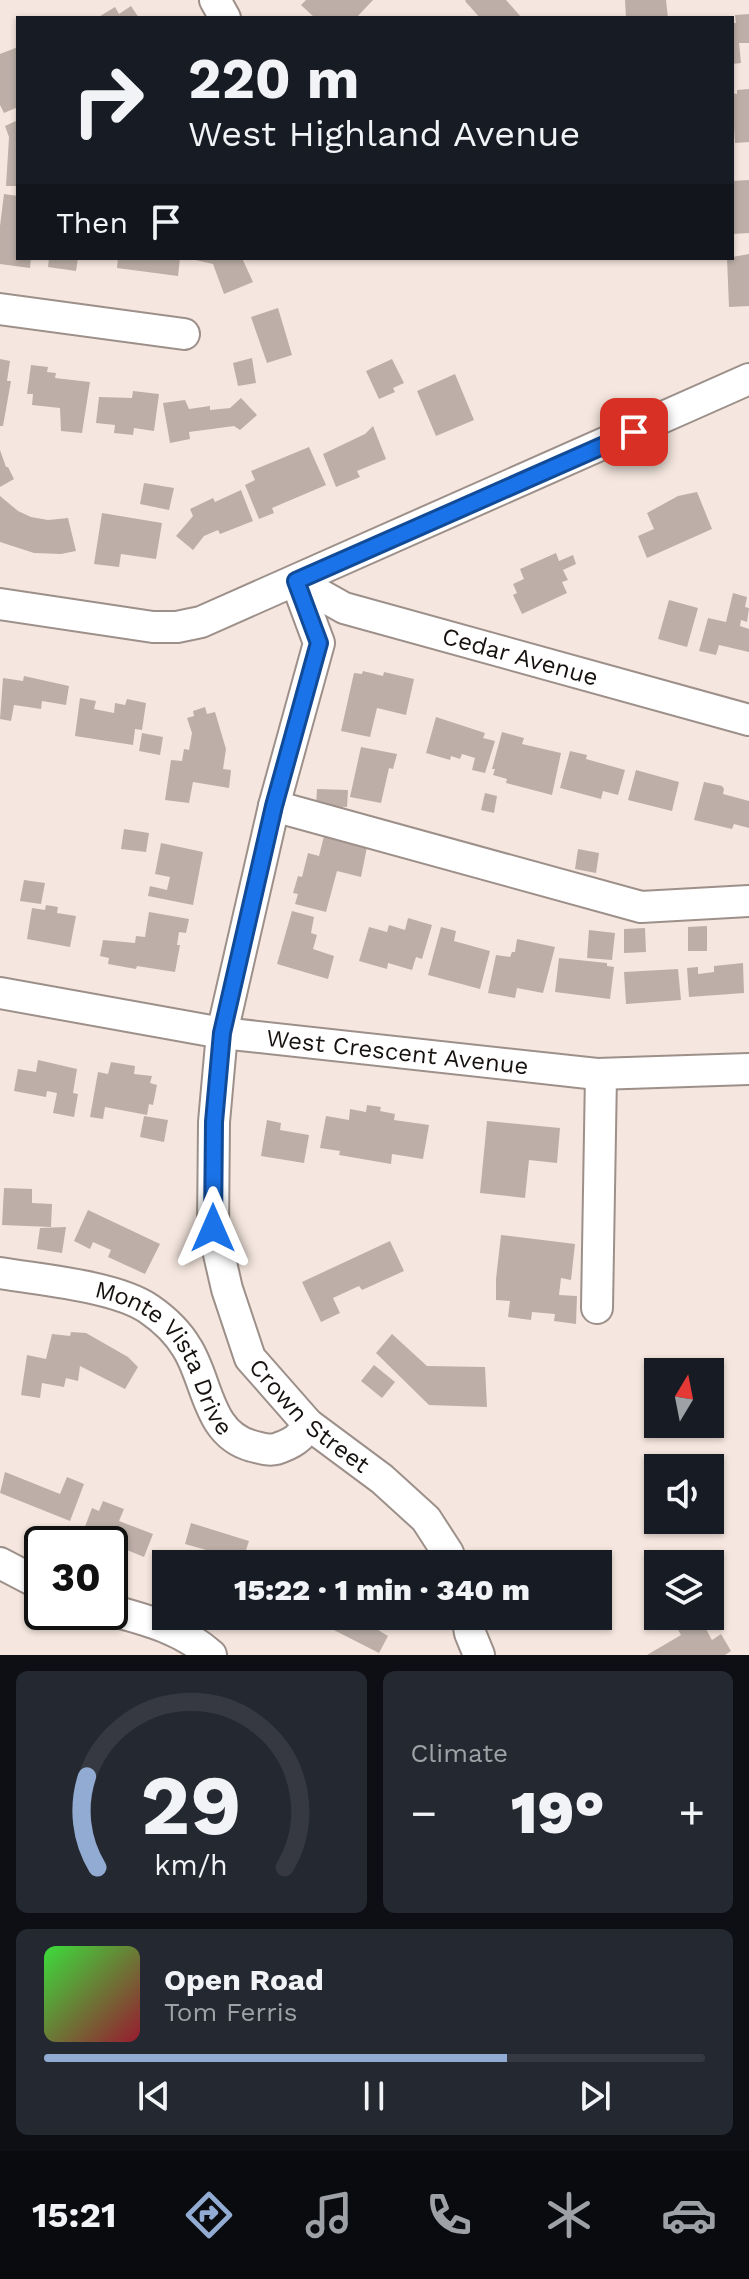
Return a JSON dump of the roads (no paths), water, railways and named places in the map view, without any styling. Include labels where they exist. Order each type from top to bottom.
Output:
[{"type":"street","points":[[0,309],[184,334]]},
{"type":"street","points":[[0,604],[153,627],[177,627],[201,622],[749,379]]},
{"type":"street","name":"Cedar Avenue","points":[[296,581],[344,608],[749,720]]},
{"type":"street","name":"Crown Street","points":[[296,581],[319,643],[274,806],[222,1033],[214,1122],[213,1228],[227,1289],[250,1358],[308,1424],[382,1479],[426,1519],[444,1550]]},
{"type":"street","points":[[274,806],[641,907],[749,901]]},
{"type":"street","name":"West Crescent Avenue","points":[[0,993],[222,1033],[601,1074],[749,1069]]},
{"type":"street","points":[[597,1308],[601,1074]]},
{"type":"street","name":"Monte Vista Drive","points":[[0,1273],[88,1288],[145,1306],[171,1325],[180,1337],[189,1350],[216,1417],[228,1434],[246,1444],[270,1451],[286,1446],[303,1435],[308,1424]]},
{"type":"street","points":[[0,1563],[24,1576]]},
{"type":"street","points":[[128,1616],[176,1631],[192,1639],[211,1655]]},
{"type":"street","points":[[469,1630],[479,1655]]}]
